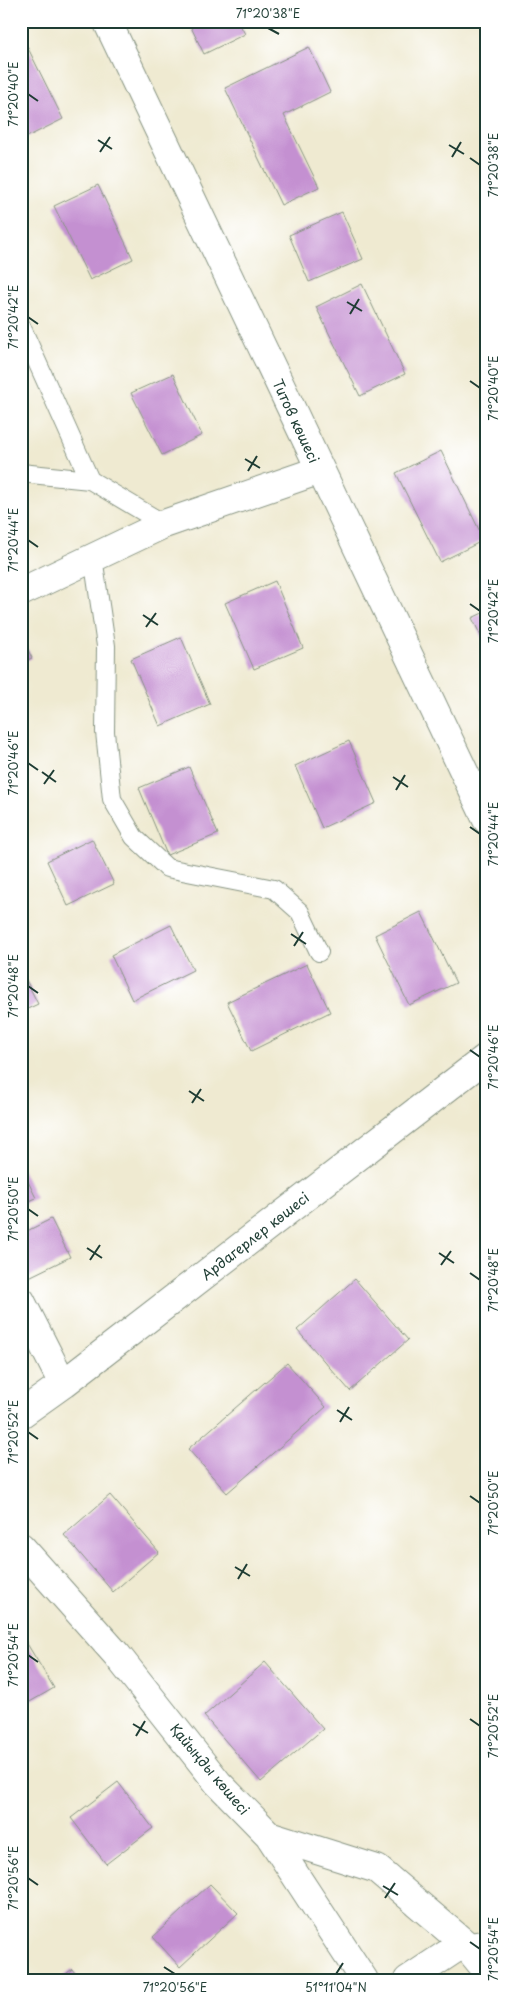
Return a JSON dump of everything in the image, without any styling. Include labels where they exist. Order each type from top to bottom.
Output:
[{"type":"street","name":"Титов көшесі","points":[[107,21],[487,820]]},
{"type":"street","points":[[21,592],[164,524],[320,470]]},
{"type":"street","name":"Ардагерлер көшесі","points":[[21,1414],[63,1384],[487,1057]]},
{"type":"street","points":[[21,1300],[63,1384]]},
{"type":"street","name":"Қайыңды көшесі","points":[[21,1546],[118,1655],[218,1783],[269,1835],[377,1869],[475,1941],[487,1972]]},
{"type":"street","points":[[269,1835],[364,1980]]},
{"type":"street","points":[[408,1980],[475,1941]]},
{"type":"lane","points":[[21,326],[90,480]]},
{"type":"lane","points":[[21,474],[90,480],[164,524]]},
{"type":"lane","points":[[93,557],[106,646],[105,732],[112,799],[134,837],[167,868],[274,889],[300,912],[319,952]]},
{"type":"building","points":[[188,21],[238,21],[245,34],[204,54]]},
{"type":"building","points":[[21,34],[63,119],[21,140]]},
{"type":"building","points":[[309,47],[330,92],[284,115],[319,187],[281,205],[225,88]]},
{"type":"building","points":[[98,185],[133,259],[90,280],[54,206]]},
{"type":"building","points":[[342,212],[363,259],[309,282],[289,235]]},
{"type":"building","points":[[362,284],[405,374],[360,396],[316,307]]},
{"type":"building","points":[[173,374],[202,435],[162,455],[131,393]]},
{"type":"building","points":[[441,451],[484,540],[440,562],[396,473]]},
{"type":"building","points":[[275,581],[303,648],[254,669],[225,603]]},
{"type":"building","points":[[487,611],[487,648],[472,618]]},
{"type":"building","points":[[21,636],[32,658],[21,663]]},
{"type":"building","points":[[181,637],[210,704],[160,726],[131,659]]},
{"type":"building","points":[[349,741],[376,803],[322,828],[295,766]]},
{"type":"building","points":[[189,767],[218,834],[167,855],[139,788]]},
{"type":"building","points":[[92,839],[114,884],[68,906],[47,861]]},
{"type":"building","points":[[421,912],[456,983],[409,1005],[375,935]]},
{"type":"building","points":[[171,925],[193,970],[132,1000],[111,955]]},
{"type":"building","points":[[307,964],[330,1012],[251,1051],[227,1002]]},
{"type":"building","points":[[21,970],[38,1004],[21,1012]]},
{"type":"building","points":[[21,1167],[36,1198],[21,1205]]},
{"type":"building","points":[[51,1219],[70,1257],[25,1279],[21,1272],[21,1234]]},
{"type":"building","points":[[355,1279],[408,1340],[350,1391],[297,1330]]},
{"type":"building","points":[[287,1363],[326,1407],[227,1493],[188,1449]]},
{"type":"building","points":[[110,1495],[159,1552],[113,1592],[64,1535]]},
{"type":"building","points":[[26,1642],[54,1688],[21,1707],[21,1644]]},
{"type":"building","points":[[265,1662],[323,1729],[261,1782],[204,1716]]},
{"type":"building","points":[[118,1782],[153,1828],[106,1864],[71,1818]]},
{"type":"building","points":[[210,1884],[238,1913],[180,1967],[153,1937]]},
{"type":"building","points":[[72,1969],[80,1980],[59,1980]]}]
